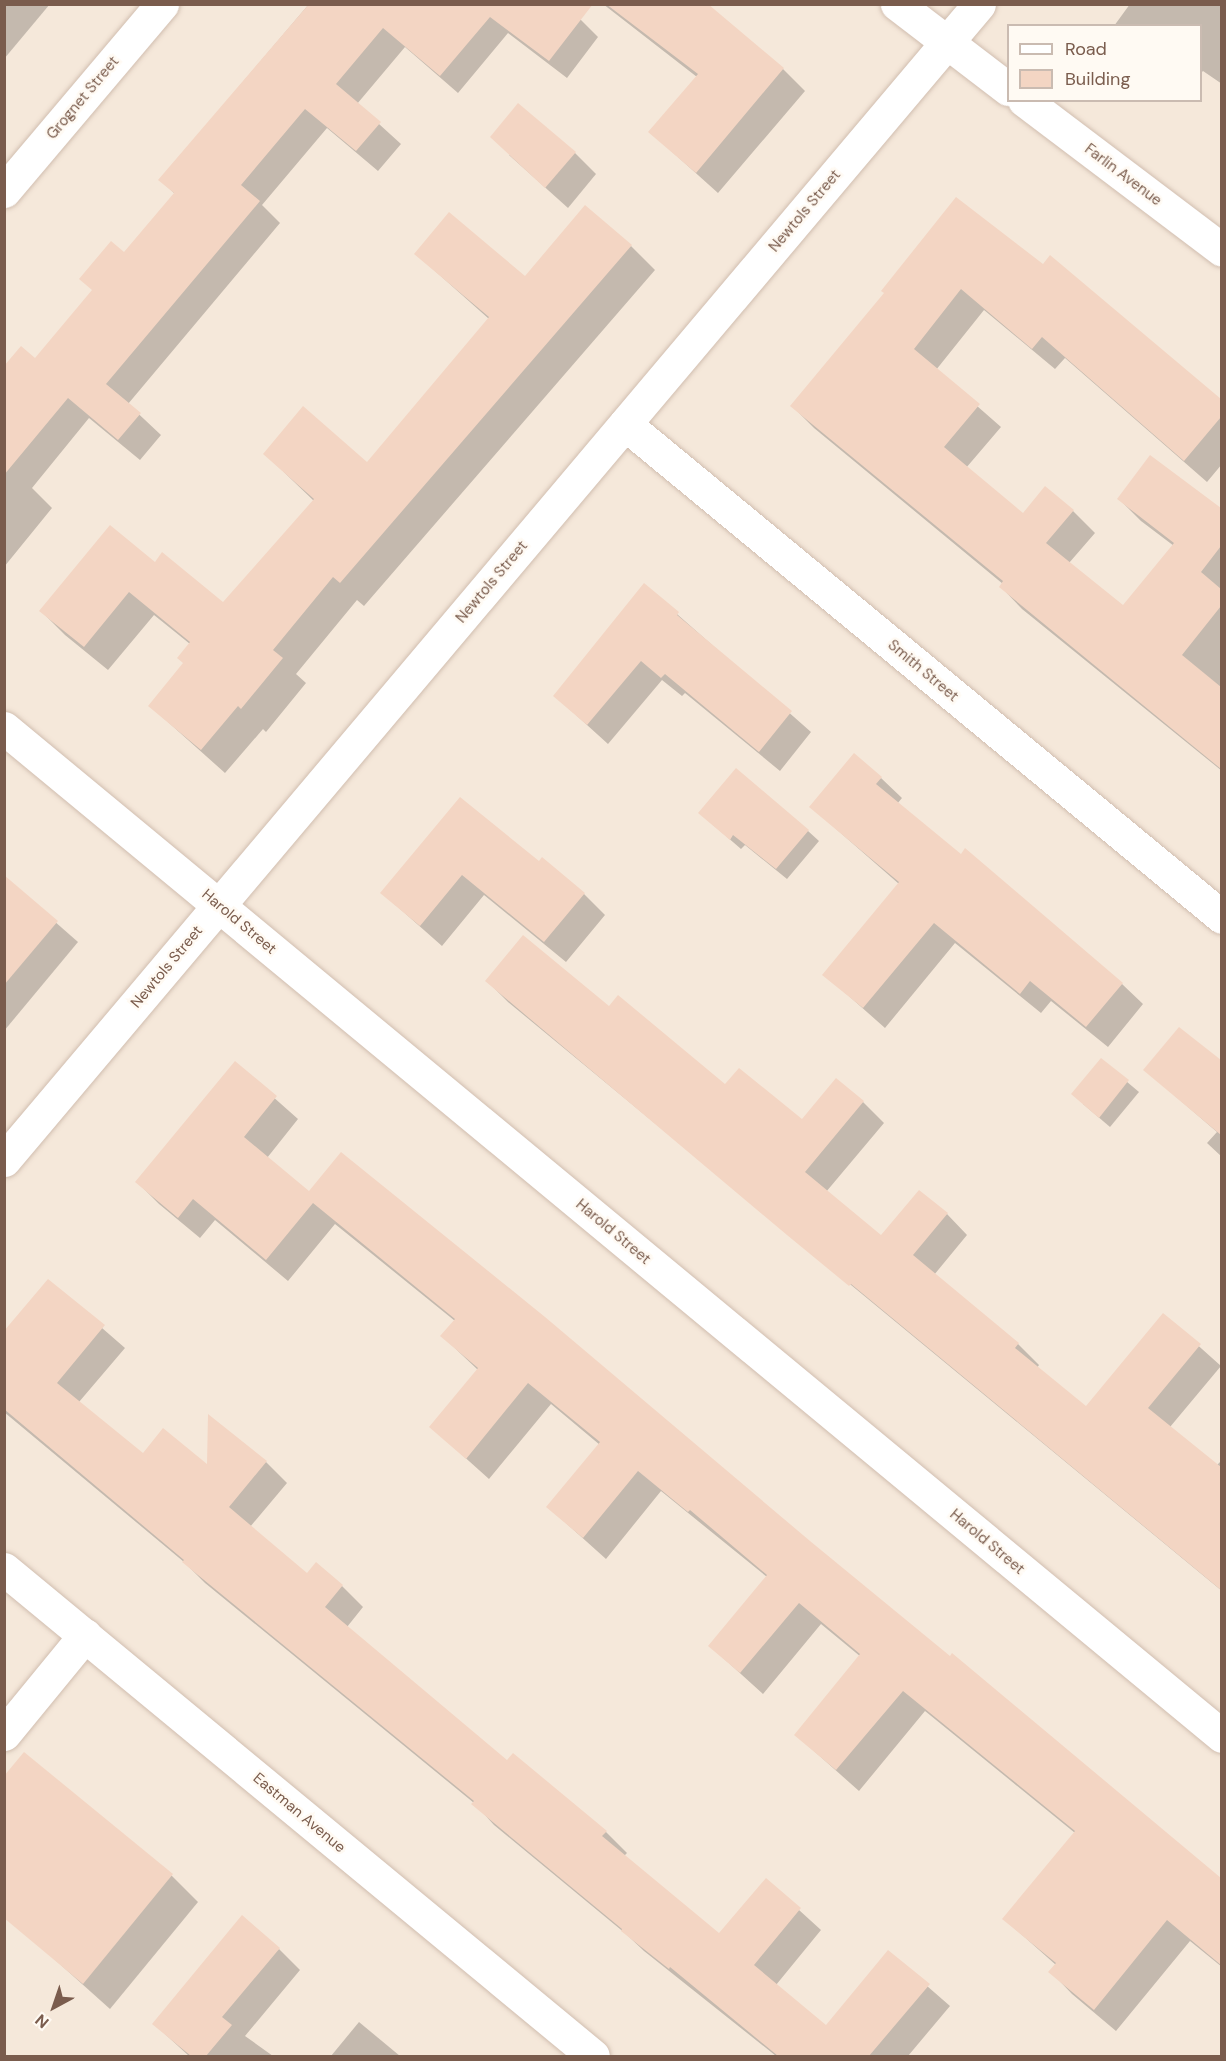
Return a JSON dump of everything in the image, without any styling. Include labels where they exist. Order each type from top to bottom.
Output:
[{"type":"street","name":"Grognet Street","points":[[4,190],[162,4]]},
{"type":"street","points":[[897,4],[1007,88]]},
{"type":"street","name":"Newtols Street","points":[[4,1160],[979,4]]},
{"type":"street","name":"Farlin Avenue","points":[[1027,102],[1221,250]]},
{"type":"street","name":"Smith Street","points":[[625,424],[1221,917]]},
{"type":"street","name":"Harold Street","points":[[4,728],[1221,1736]]},
{"type":"street","name":"Eastman Avenue","points":[[4,1569],[593,2056]]},
{"type":"street","points":[[4,1734],[85,1635]]},
{"type":"shaded area","points":[[5,5],[1221,5],[1221,2056],[5,2056]]},
{"type":"building","points":[[309,4],[593,4],[549,61],[490,17],[440,76],[383,28],[336,84],[381,122],[356,151],[305,109],[241,185],[260,201],[106,384],[141,413],[118,440],[68,398],[4,475],[4,366],[21,346],[35,358],[92,290],[79,279],[111,241],[124,252],[174,193],[158,180]]},
{"type":"building","points":[[606,4],[708,4],[784,68],[696,173],[648,132],[698,74]]},
{"type":"building","points":[[518,103],[576,152],[545,188],[490,137]]},
{"type":"building","points":[[956,197],[1043,264],[1050,255],[1221,399],[1221,417],[1184,461],[1042,337],[1032,349],[961,289],[914,349],[980,404],[944,447],[1023,513],[1045,486],[1074,510],[1046,543],[1123,605],[1174,543],[1117,499],[1150,455],[1221,508],[1221,546],[1201,572],[1221,589],[1221,606],[1182,655],[1221,687],[1221,769],[999,587],[1003,581],[790,406],[884,293],[881,291]]},
{"type":"building","points":[[585,205],[632,245],[340,583],[333,577],[273,650],[283,658],[241,709],[238,706],[201,750],[148,706],[183,663],[177,658],[190,642],[129,592],[84,647],[39,611],[110,525],[155,562],[162,552],[223,602],[314,499],[263,454],[303,406],[367,462],[489,317],[414,254],[449,212],[525,276]]},
{"type":"building","points":[[644,583],[679,612],[677,615],[792,711],[759,752],[665,674],[661,678],[641,661],[587,725],[553,696]]},
{"type":"building","points":[[854,753],[882,777],[876,784],[961,854],[965,848],[1123,983],[1086,1027],[1030,981],[1020,994],[934,923],[863,1008],[822,975],[899,882],[809,807]]},
{"type":"building","points":[[736,768],[809,830],[776,869],[733,835],[730,840],[698,813]]},
{"type":"building","points":[[460,797],[539,861],[542,857],[585,893],[544,942],[462,875],[420,926],[380,893]]},
{"type":"building","points":[[4,875],[58,921],[4,985]]},
{"type":"building","points":[[523,935],[609,1006],[618,995],[725,1084],[739,1068],[802,1119],[836,1078],[864,1101],[805,1172],[881,1235],[919,1190],[948,1213],[913,1255],[1019,1343],[1015,1348],[1086,1406],[1163,1313],[1201,1344],[1148,1408],[1221,1467],[1221,1590],[851,1284],[849,1286],[787,1235],[485,981]]},
{"type":"building","points":[[1179,1027],[1221,1060],[1221,1135],[1143,1070]]},
{"type":"building","points":[[1101,1058],[1129,1080],[1099,1118],[1071,1094]]},
{"type":"building","points":[[235,1061],[277,1096],[244,1137],[309,1191],[341,1152],[545,1317],[810,1541],[950,1656],[952,1653],[1221,1878],[1221,1965],[1167,1920],[1094,2010],[1048,1972],[1056,1963],[1002,1919],[1075,1831],[903,1691],[836,1770],[794,1735],[860,1654],[799,1603],[740,1673],[708,1646],[767,1575],[690,1510],[688,1512],[638,1471],[583,1538],[546,1507],[600,1442],[528,1383],[466,1459],[429,1427],[478,1368],[440,1336],[455,1319],[313,1203],[266,1260],[193,1199],[178,1218],[135,1182]]},
{"type":"building","points":[[48,1279],[105,1325],[57,1383],[143,1453],[163,1428],[207,1464],[208,1414],[267,1461],[229,1507],[307,1573],[316,1562],[343,1585],[325,1607],[507,1760],[513,1753],[607,1831],[602,1836],[719,1933],[766,1878],[801,1908],[754,1965],[826,2025],[888,1950],[930,1984],[869,2056],[778,2056],[670,1967],[669,1969],[621,1931],[622,1929],[471,1804],[474,1801],[182,1562],[184,1560],[4,1409],[4,1331]]},
{"type":"building","points":[[24,1752],[173,1874],[83,1984],[4,1918],[4,1776]]},
{"type":"building","points":[[242,1915],[280,1948],[222,2017],[232,2025],[206,2056],[191,2056],[152,2024]]}]
